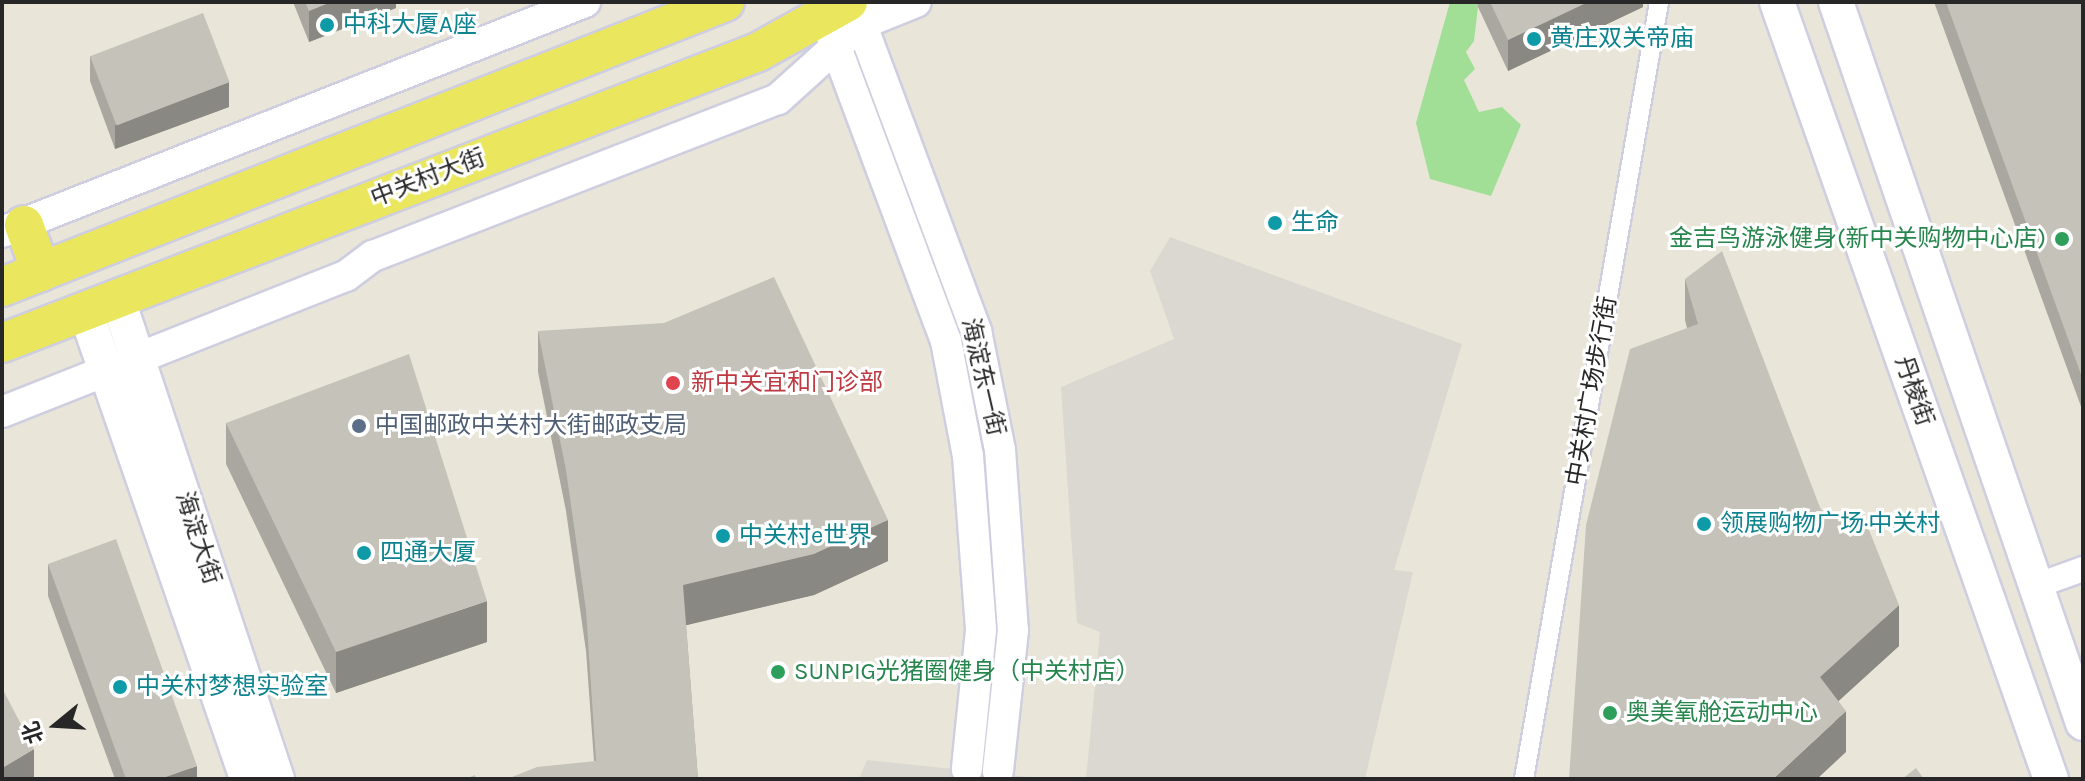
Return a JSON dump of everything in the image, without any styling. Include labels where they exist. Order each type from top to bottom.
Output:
[{"type":"main road","points":[[2,287],[725,2]]},
{"type":"main road","name":"丹棱街","points":[[1777,2],[2051,779]]},
{"type":"main road","points":[[1836,2],[2083,723]]},
{"type":"main road","name":"中关村大街","points":[[2,343],[758,52],[841,8]]},
{"type":"main road","points":[[13,228],[41,272]]},
{"type":"main road","name":"海淀大街","points":[[101,304],[138,358],[277,779]]},
{"type":"main road","name":"海淀大街","points":[[101,304],[106,371],[247,779]]},
{"type":"street","points":[[13,228],[585,2]]},
{"type":"street","name":"中关村大街","points":[[841,8],[916,2]]},
{"type":"street","name":"中关村广场步行街","points":[[1524,779],[1659,2]]},
{"type":"street","name":"海淀东一街","points":[[841,8],[836,47],[946,341],[968,456],[981,630],[967,769]]},
{"type":"street","name":"海淀东一街","points":[[841,8],[976,331],[1000,450],[1013,630],[998,771]]},
{"type":"street","points":[[2,412],[346,276],[373,256],[778,99],[836,47]]},
{"type":"street","points":[[2036,586],[2083,569]]},
{"type":"green space","points":[[1450,2],[1489,2],[1478,7],[1474,41],[1466,52],[1475,69],[1464,80],[1479,112],[1502,107],[1521,125],[1491,196],[1430,179],[1416,123]]},
{"type":"shaded area","points":[[1170,237],[1462,344],[1394,570],[1413,572],[1365,779],[1086,779],[1100,632],[1077,623],[1061,387],[1174,339],[1150,271]]},
{"type":"shaded area","points":[[867,760],[1048,779],[859,779]]},
{"type":"building","points":[[305,2],[331,2],[309,11]]},
{"type":"building","points":[[1490,2],[1588,2],[1508,40]]},
{"type":"building","points":[[1946,2],[2083,2],[2083,380]]},
{"type":"building","points":[[203,13],[230,82],[117,125],[90,56]]},
{"type":"building","name":"领展购物广场·中关村","points":[[1722,251],[1821,510],[1863,515],[1899,605],[1820,677],[1846,711],[1773,779],[1569,779],[1586,525],[1630,349],[1698,324],[1685,279]]},
{"type":"building","name":"中关村e世界","points":[[774,277],[888,520],[814,554],[683,585],[698,779],[507,779],[537,767],[596,761],[586,610],[566,470],[538,331],[664,323]]},
{"type":"building","name":"四通大厦","points":[[409,354],[487,601],[336,652],[226,423]]},
{"type":"building","name":"中关村梦想实验室","points":[[116,539],[197,766],[160,779],[126,779],[48,564]]},
{"type":"building","points":[[2,688],[34,749],[2,768]]},
{"type":"building","points":[[1916,768],[1924,779],[1902,779]]},
{"type":"place","name":"中科大厦A座","points":[[327,25]]},
{"type":"place","name":"黄庄双关帝庙","points":[[1534,39]]},
{"type":"place","name":"生命","points":[[1275,223]]},
{"type":"place","name":"金吉鸟游泳健身(新中关购物中心店)","points":[[2062,239]]},
{"type":"place","name":"新中关宜和门诊部","points":[[673,383]]},
{"type":"place","name":"中国邮政中关村大街邮政支局","points":[[359,426]]},
{"type":"place","name":"领展购物广场·中关村","points":[[1704,524]]},
{"type":"place","name":"中关村e世界","points":[[723,536]]},
{"type":"place","name":"四通大厦","points":[[364,553]]},
{"type":"place","name":"SUNPIG光猪圈健身（中关村店）","points":[[778,672]]},
{"type":"place","name":"中关村梦想实验室","points":[[120,687]]},
{"type":"place","name":"奥美氧舱运动中心","points":[[1610,713]]}]
